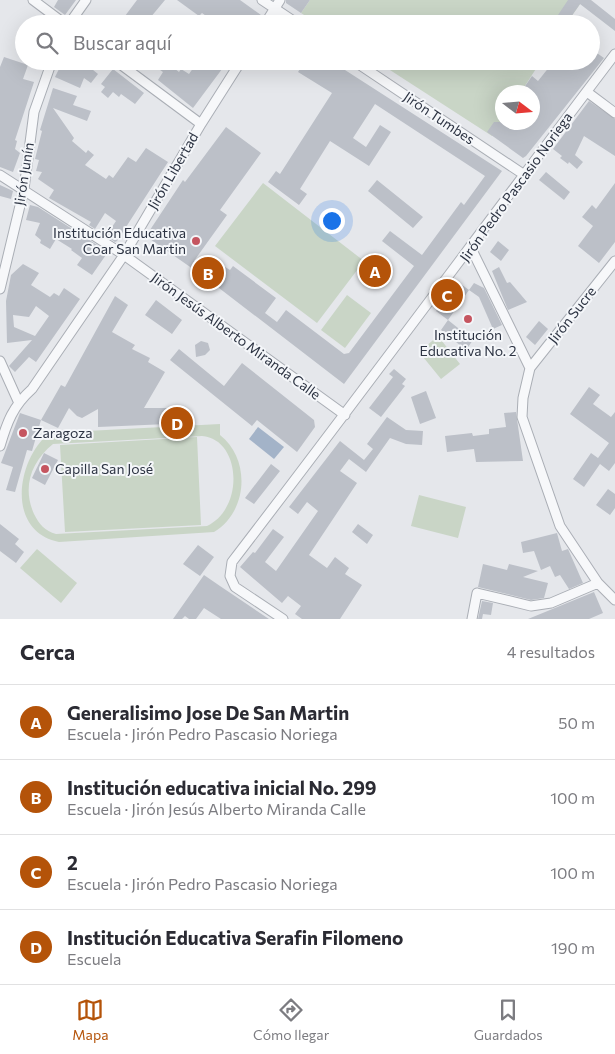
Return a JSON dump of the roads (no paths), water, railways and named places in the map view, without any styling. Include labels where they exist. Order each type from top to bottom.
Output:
[{"type":"street","points":[[33,0],[54,15]]},
{"type":"street","points":[[75,15],[86,0]]},
{"type":"street","points":[[262,0],[278,4],[289,15]]},
{"type":"street","points":[[271,15],[278,4]]},
{"type":"street","name":"Jirón Pedro Pascasio Noriega","points":[[283,619],[235,587],[230,576],[232,562],[471,248],[523,174],[615,54]]},
{"type":"street","name":"Jirón Junín","points":[[0,289],[24,189],[34,112],[49,70]]},
{"type":"street","points":[[128,70],[201,124]]},
{"type":"street","name":"Jirón Libertad","points":[[0,446],[8,418],[18,401],[32,389],[124,255],[201,124],[235,70]]},
{"type":"street","name":"Jirón Tumbes","points":[[367,70],[523,174]]},
{"type":"street","points":[[587,92],[615,113]]},
{"type":"street","name":"Jirón Jesús Alberto Miranda Calle","points":[[0,175],[124,255],[345,415]]},
{"type":"street","points":[[471,248],[530,368],[523,398],[522,417],[560,526],[598,583],[615,600]]},
{"type":"street","name":"Jirón Sucre","points":[[530,368],[615,261]]},
{"type":"street","points":[[0,360],[18,401]]},
{"type":"street","points":[[472,619],[477,593],[531,606],[551,603],[598,583]]},
{"type":"water","points":[[258,427],[284,447],[274,459],[249,439]]},
{"type":"place","name":"Institución Educativa Coar San Martin","points":[[196,241]]},
{"type":"place","name":"Generalisimo Jose De San Martin","points":[[375,271]]},
{"type":"place","name":"Institución educativa inicial No. 299","points":[[208,273]]},
{"type":"place","name":"2","points":[[447,295]]},
{"type":"place","name":"Institución Educativa No. 2","points":[[468,319]]},
{"type":"place","name":"Institución Educativa Serafin Filomeno","points":[[177,423]]},
{"type":"place","name":"Zaragoza","points":[[23,433]]},
{"type":"place","name":"Capilla San José","points":[[45,469]]}]
